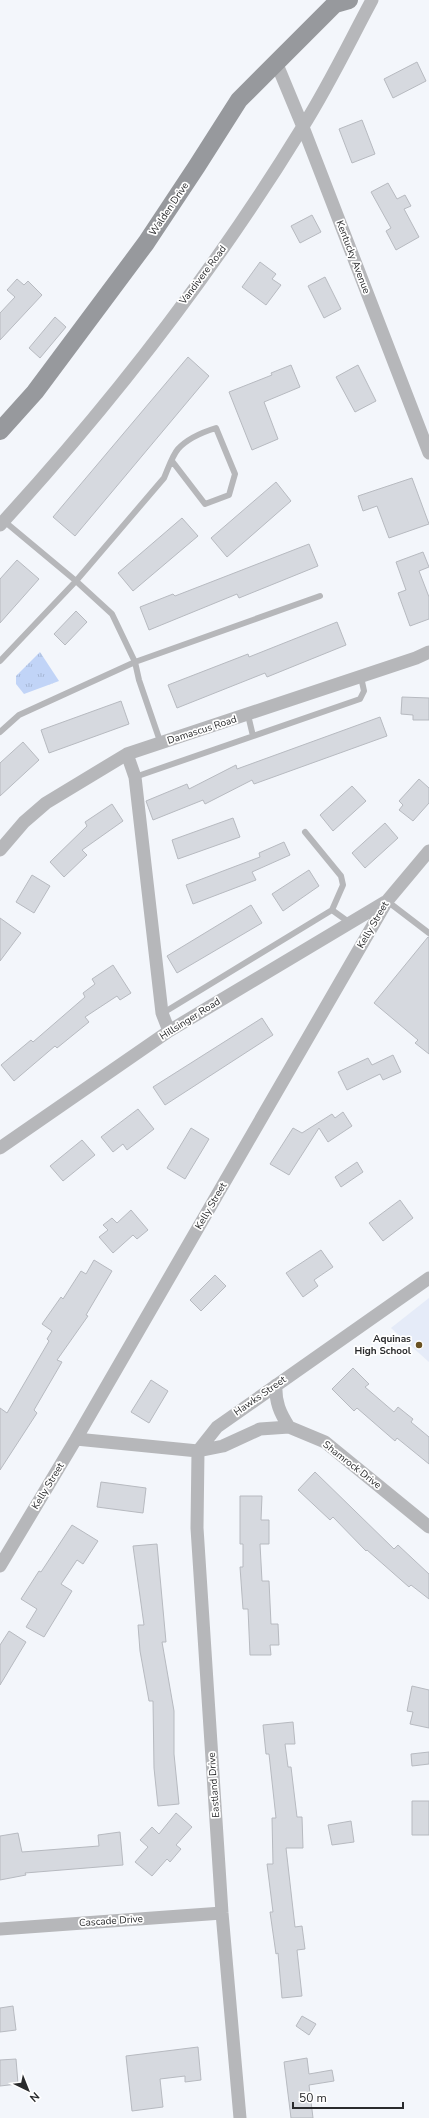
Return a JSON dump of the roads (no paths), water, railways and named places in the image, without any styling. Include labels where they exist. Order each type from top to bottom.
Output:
[{"type":"street","name":"Walden Drive","points":[[0,431],[35,392],[146,243],[197,166],[238,100],[335,4],[349,0]]},
{"type":"street","name":"Vandivere Road","points":[[2,523],[117,390],[232,237],[303,127],[372,0]]},
{"type":"street","name":"Kentucky Avenue","points":[[276,62],[303,127],[429,453]]},
{"type":"street","name":"Damascus Road","points":[[0,850],[24,822],[46,803],[127,754],[361,677],[429,652]]},
{"type":"street","points":[[127,754],[135,777],[162,1013],[169,1031]]},
{"type":"street","name":"Kelly Street","points":[[0,1566],[76,1439],[387,901],[429,853]]},
{"type":"street","name":"Hillsinger Road","points":[[0,1148],[169,1031],[387,901]]},
{"type":"street","name":"Hawks Street","points":[[198,1451],[217,1427],[429,1278]]},
{"type":"street","points":[[276,1385],[277,1402],[281,1415],[289,1427]]},
{"type":"street","name":"Shamrock Drive","points":[[198,1451],[223,1446],[260,1429],[289,1427],[324,1442],[429,1526]]},
{"type":"street","points":[[76,1439],[198,1451]]},
{"type":"street","name":"Eastland Drive","points":[[198,1451],[197,1528],[222,1913],[240,2118]]},
{"type":"street","name":"Cascade Drive","points":[[0,1929],[222,1913]]},
{"type":"lane","points":[[0,661],[76,581],[164,478],[177,450],[201,433],[216,428],[235,474],[229,495],[205,504],[172,461]]},
{"type":"lane","points":[[2,523],[76,581],[112,614],[135,662],[139,680],[161,744]]},
{"type":"lane","points":[[0,732],[19,715],[135,662],[320,596]]},
{"type":"lane","points":[[135,777],[360,699],[364,691],[361,677]]},
{"type":"lane","points":[[248,715],[254,736]]},
{"type":"lane","points":[[162,1013],[332,910],[343,885],[340,876],[304,832]]},
{"type":"lane","points":[[387,901],[429,933]]},
{"type":"lane","points":[[332,910],[350,922]]},
{"type":"place","name":"Aquinas High School","points":[[419,1345]]}]
